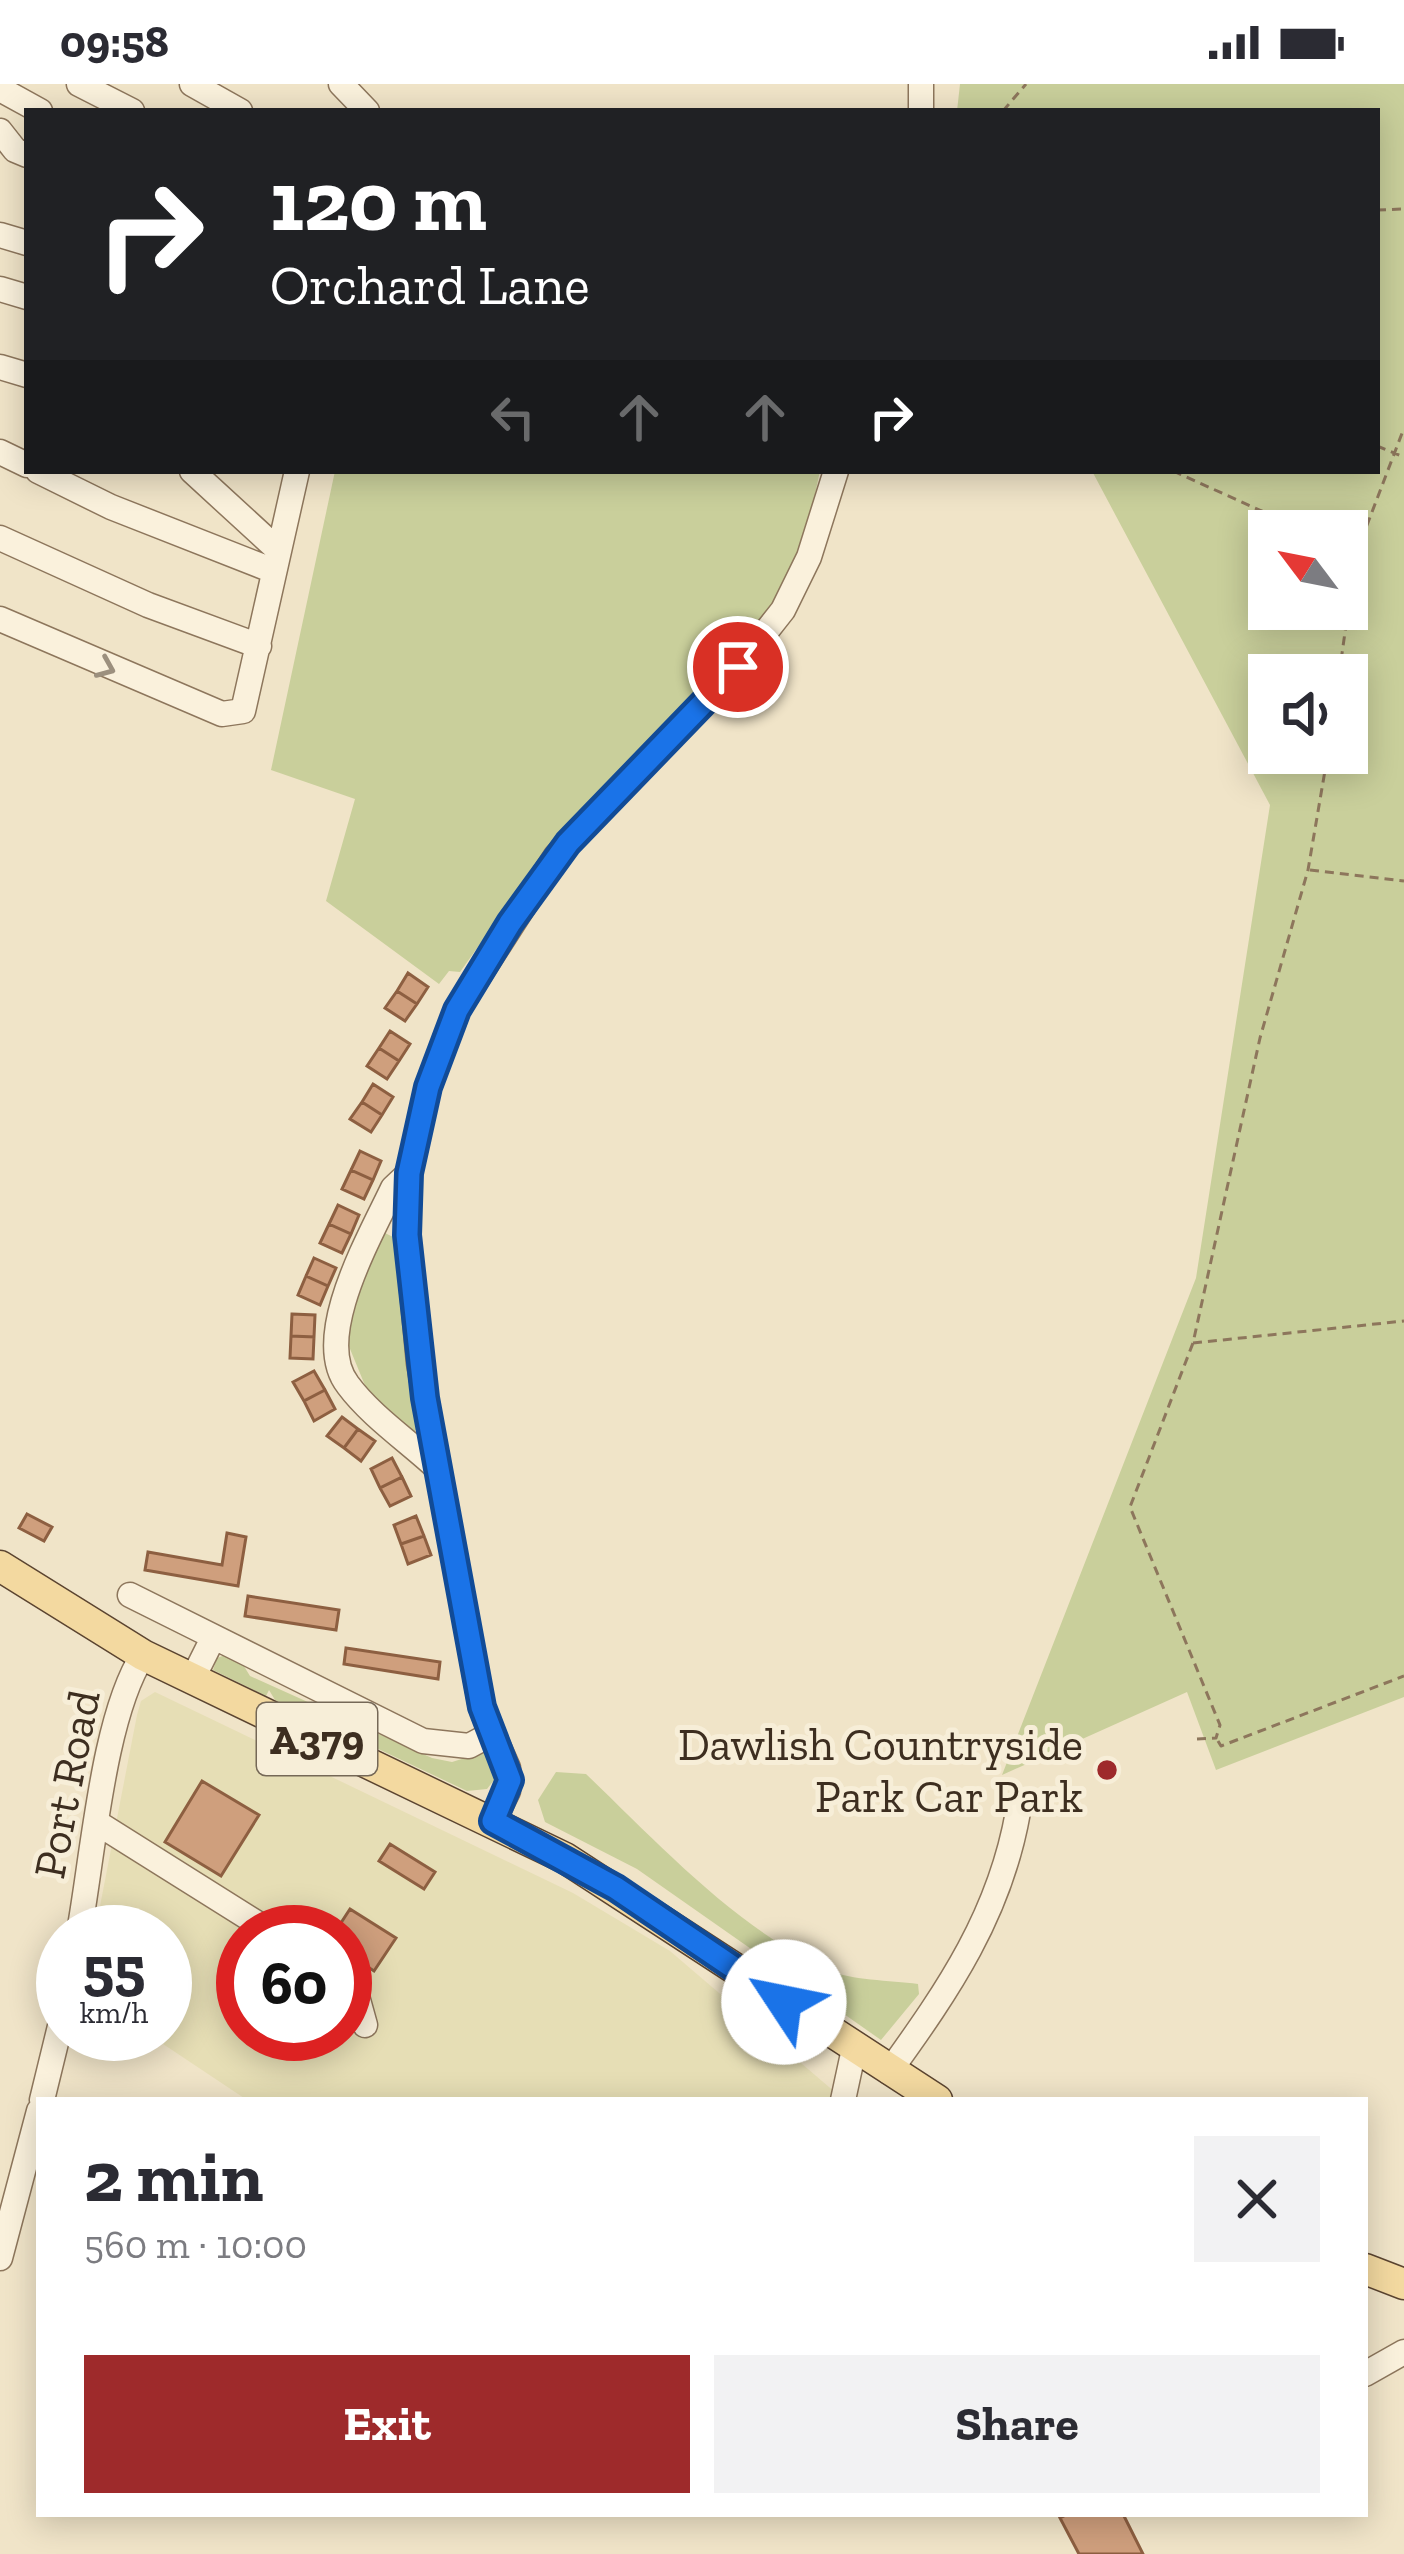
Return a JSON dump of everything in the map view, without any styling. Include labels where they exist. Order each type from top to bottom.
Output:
[{"type":"main road","name":"A379","points":[[0,1566],[143,1655],[493,1821],[616,1888],[932,2097]]},
{"type":"main road","points":[[1368,2270],[1404,2284]]},
{"type":"street","points":[[80,84],[125,108]]},
{"type":"street","points":[[192,84],[235,108]]},
{"type":"street","points":[[341,84],[364,108]]},
{"type":"street","points":[[0,89],[35,108]]},
{"type":"street","points":[[44,474],[111,507],[276,560]]},
{"type":"street","points":[[196,474],[276,560]]},
{"type":"street","points":[[0,620],[222,714],[243,711],[296,474]]},
{"type":"street","points":[[493,1821],[510,1780],[482,1707],[436,1466],[409,1256],[409,1173],[428,1087],[457,1010],[556,856],[738,667],[783,610],[809,557],[835,474]]},
{"type":"street","points":[[0,538],[148,605],[259,646]]},
{"type":"street","points":[[409,1173],[393,1188],[336,1318],[334,1360],[365,1404],[436,1466]]},
{"type":"street","points":[[130,1595],[423,1741],[469,1746],[493,1733]]},
{"type":"street","points":[[192,1680],[213,1638]]},
{"type":"street","name":"Port Road","points":[[84,1905],[126,1685],[143,1655]]},
{"type":"street","points":[[889,2072],[982,1933],[1007,1870],[1018,1812]]},
{"type":"street","points":[[99,1824],[229,1905]]},
{"type":"street","points":[[844,2097],[854,2049]]},
{"type":"street","points":[[43,2097],[52,2061]]},
{"type":"street","points":[[0,2258],[36,2122]]},
{"type":"street","points":[[1368,2372],[1404,2352]]},
{"type":"path","points":[[1006,108],[1026,84]]},
{"type":"path","points":[[1368,521],[1404,428]]},
{"type":"path","points":[[1380,447],[1404,457]]},
{"type":"path","points":[[1180,474],[1259,510]]},
{"type":"path","points":[[1324,774],[1308,870],[1260,1039],[1193,1343],[1130,1507],[1220,1725],[1216,1738],[1221,1746],[1404,1676]]},
{"type":"path","points":[[1308,870],[1404,881]]},
{"type":"path","points":[[1193,1343],[1404,1321]]},
{"type":"path","points":[[1197,1739],[1216,1738]]},
{"type":"shaded area","points":[[155,1692],[573,1893],[670,1951],[836,2093],[834,2097],[242,2097],[188,2061],[192,1905],[100,1905],[137,1715],[141,1701]]},
{"type":"green space","points":[[960,84],[1404,84],[1404,1697],[1216,1770],[1187,1692],[1002,1775],[1196,1278],[1270,805],[1253,774],[1368,774],[1368,654],[1248,654],[1248,764],[1094,474],[1380,474],[1380,108],[957,108]]},
{"type":"green space","points":[[334,474],[819,474],[804,545],[784,587],[737,656],[605,794],[560,832],[460,972],[449,971],[439,984],[326,901],[355,799],[271,770]]},
{"type":"green space","points":[[385,1233],[393,1237],[421,1427],[413,1432],[371,1400],[341,1327]]},
{"type":"green space","points":[[225,1655],[242,1663],[250,1676],[432,1758],[452,1762],[484,1752],[498,1775],[487,1789],[467,1791],[275,1700],[269,1690],[266,1696],[213,1670],[217,1658]]},
{"type":"green space","points":[[556,1772],[586,1774],[698,1881],[792,1951],[835,1973],[918,1984],[919,1994],[881,2040],[637,1869],[545,1822],[538,1800]]},
{"type":"building","points":[[408,973],[428,987],[417,1004],[397,991]]},
{"type":"building","points":[[397,991],[417,1004],[405,1021],[385,1008]]},
{"type":"building","points":[[390,1031],[410,1044],[399,1061],[379,1048]]},
{"type":"building","points":[[379,1048],[399,1061],[387,1079],[367,1066]]},
{"type":"building","points":[[373,1084],[393,1097],[382,1115],[362,1102]]},
{"type":"building","points":[[362,1102],[382,1115],[371,1132],[350,1119]]},
{"type":"building","points":[[360,1151],[381,1161],[373,1180],[351,1170]]},
{"type":"building","points":[[351,1170],[373,1180],[364,1199],[342,1189]]},
{"type":"building","points":[[338,1205],[359,1215],[351,1234],[329,1224]]},
{"type":"building","points":[[329,1224],[351,1234],[342,1253],[320,1243]]},
{"type":"building","points":[[314,1258],[336,1268],[328,1286],[306,1276]]},
{"type":"building","points":[[306,1276],[328,1286],[320,1305],[298,1295]]},
{"type":"building","points":[[292,1314],[315,1315],[314,1337],[291,1336]]},
{"type":"building","points":[[291,1336],[314,1337],[313,1359],[290,1358]]},
{"type":"building","points":[[314,1371],[325,1390],[304,1401],[293,1382]]},
{"type":"building","points":[[325,1390],[335,1409],[314,1421],[304,1401]]},
{"type":"building","points":[[342,1417],[358,1429],[344,1448],[327,1436]]},
{"type":"building","points":[[358,1429],[375,1441],[361,1461],[344,1448]]},
{"type":"building","points":[[392,1458],[402,1477],[380,1488],[371,1469]]},
{"type":"building","points":[[402,1477],[411,1496],[390,1506],[380,1488]]},
{"type":"building","points":[[27,1514],[52,1527],[44,1541],[19,1528]]},
{"type":"building","points":[[416,1516],[424,1536],[401,1544],[394,1525]]},
{"type":"building","points":[[227,1533],[246,1537],[238,1586],[145,1570],[148,1552],[222,1565]]},
{"type":"building","points":[[424,1536],[431,1555],[408,1564],[401,1544]]},
{"type":"building","points":[[248,1596],[339,1610],[336,1630],[245,1616]]},
{"type":"building","points":[[346,1648],[440,1662],[438,1679],[344,1664]]},
{"type":"building","points":[[202,1781],[259,1815],[221,1876],[165,1842]]},
{"type":"building","points":[[390,1844],[435,1872],[424,1889],[379,1861]]},
{"type":"building","points":[[372,1923],[396,1938],[372,1970]]},
{"type":"building","points":[[1124,2517],[1143,2554],[1079,2554],[1060,2518]]},
{"type":"place","name":"Dawlish Countryside Park Car Park","points":[[1107,1770]]},
{"type":"route","points":[[738,667],[556,856],[457,1010],[428,1087],[409,1173],[407,1235],[419,1363],[436,1466],[482,1707],[510,1780],[493,1821],[616,1888],[784,2002]]}]
